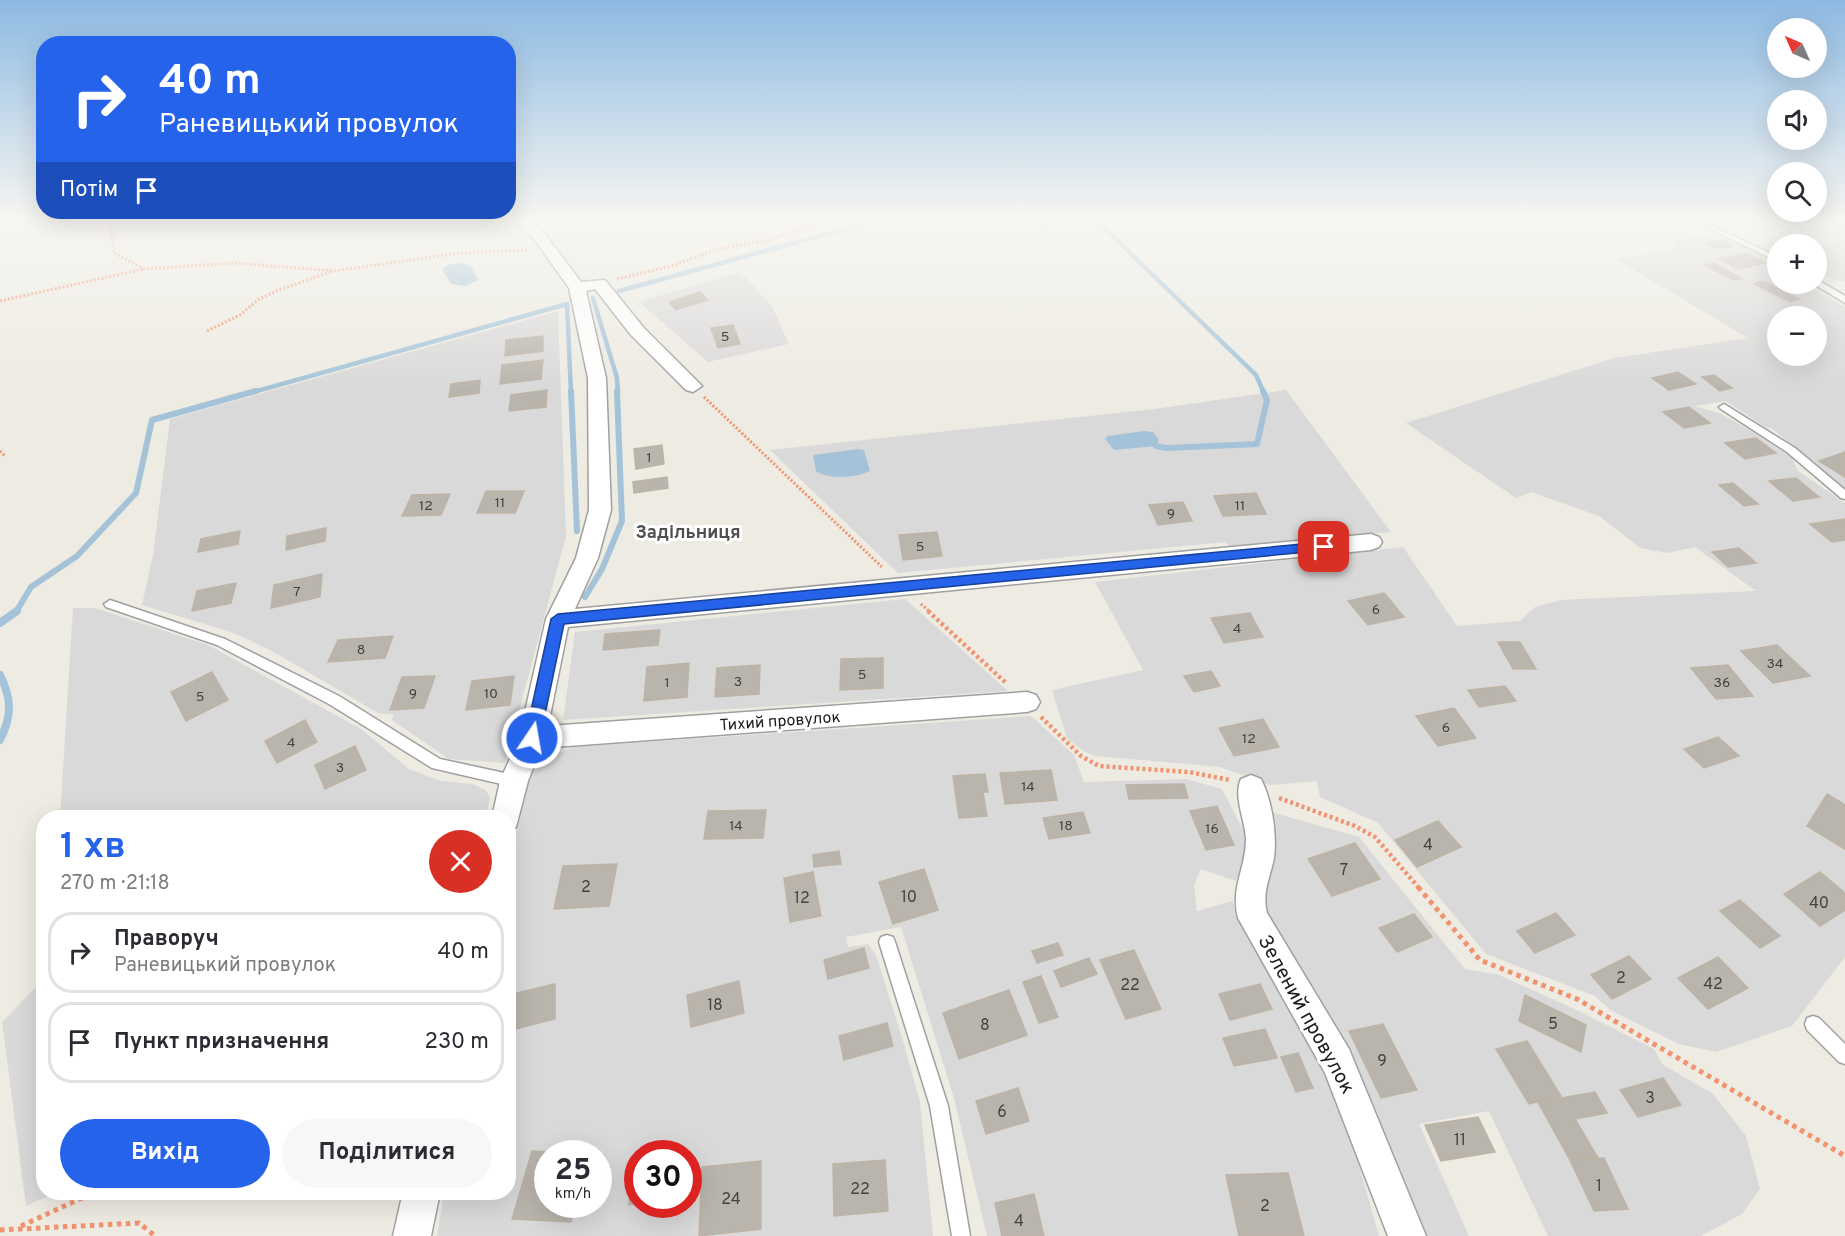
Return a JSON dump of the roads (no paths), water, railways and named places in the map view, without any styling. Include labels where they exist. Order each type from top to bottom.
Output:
[{"type":"street","points":[[508,810],[514,781],[532,738],[558,619],[587,558],[600,510],[597,378],[577,288],[568,276]]},
{"type":"street","points":[[577,288],[599,284],[630,319],[637,331],[693,386]]},
{"type":"street","points":[[558,619],[1371,542]]},
{"type":"street","name":"Тихий провулок","points":[[532,738],[1027,702]]},
{"type":"street","name":"Зелений провулок","points":[[1251,787],[1261,846],[1248,888],[1248,902],[1253,918],[1337,1061],[1407,1236]]},
{"type":"street","points":[[412,1236],[420,1200]]},
{"type":"lane","points":[[1827,288],[1845,300]]},
{"type":"lane","points":[[1724,407],[1791,450],[1845,496]]},
{"type":"lane","points":[[110,604],[221,642],[334,700],[437,764],[514,781]]},
{"type":"lane","points":[[887,942],[939,1106],[961,1236]]},
{"type":"lane","points":[[1813,1024],[1845,1056]]},
{"type":"water","points":[[446,276],[476,276],[479,280],[465,286],[451,284]]},
{"type":"water","points":[[1153,432],[1159,440],[1156,446],[1114,450],[1105,439],[1108,436]]},
{"type":"water","points":[[864,450],[870,471],[843,477],[828,476],[816,471],[813,455]]},
{"type":"waterway","points":[[619,291],[675,276]]},
{"type":"waterway","points":[[1154,276],[1256,375],[1264,393]]},
{"type":"waterway","points":[[593,298],[617,378],[618,393]]},
{"type":"waterway","points":[[250,393],[567,304],[571,393]]},
{"type":"waterway","points":[[16,611],[31,587],[77,556],[136,493],[152,420],[256,391]]},
{"type":"waterway","points":[[571,391],[577,531]]},
{"type":"waterway","points":[[585,597],[602,569],[622,521],[617,391]]},
{"type":"waterway","points":[[1156,446],[1167,448],[1257,444],[1267,400],[1263,391]]},
{"type":"waterway","points":[[0,623],[16,611]]},
{"type":"waterway","points":[[0,675],[7,692],[9,708],[7,723],[0,740]]},
{"type":"district","name":"Задільниця","points":[[688,532]]}]
